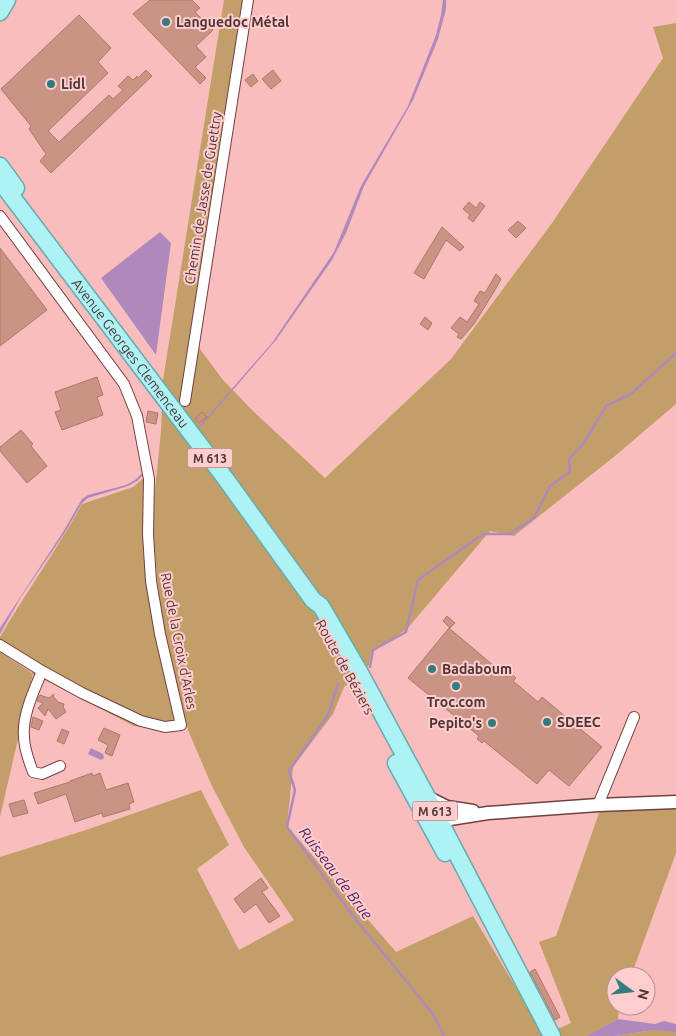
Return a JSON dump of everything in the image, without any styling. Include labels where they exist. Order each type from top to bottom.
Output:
[{"type":"main road","points":[[0,12],[7,0]]},
{"type":"main road","name":"M 613","points":[[0,166],[66,259],[104,318]]},
{"type":"main road","name":"Avenue Georges Clemenceau","points":[[0,181],[225,478],[313,600]]},
{"type":"main road","name":"Route de Béziers","points":[[313,600],[321,606],[326,614],[437,815],[552,1036]]},
{"type":"main road","name":"Route de Béziers","points":[[313,600],[313,609],[392,754],[437,815],[480,914],[506,950]]},
{"type":"street","name":"Chemin de Jasse de Guettry","points":[[185,401],[248,0]]},
{"type":"street","name":"Rue de la Croix d'Arles","points":[[0,216],[124,384],[136,416],[149,480],[148,534],[151,581],[160,634],[181,725],[165,727],[141,721],[90,697],[42,671]]},
{"type":"street","points":[[0,644],[42,671],[26,717],[23,736],[33,772],[42,774],[60,766]]},
{"type":"street","points":[[598,805],[634,717]]},
{"type":"street","points":[[437,815],[450,819],[488,813],[598,805],[676,802]]},
{"type":"street","points":[[462,864],[454,834],[456,828],[460,821],[488,813]]},
{"type":"shaded area","points":[[224,0],[245,0],[191,337],[223,380],[254,412],[325,478],[451,359],[552,223],[663,58],[653,27],[676,23],[676,404],[615,456],[514,536],[490,531],[407,629],[371,653],[369,665],[344,687],[333,714],[293,767],[287,826],[396,952],[473,916],[545,1036],[0,1036],[0,857],[86,830],[201,790],[229,845],[197,869],[239,950],[294,920],[244,847],[211,784],[188,730],[168,650],[159,601],[153,529],[163,380]]},
{"type":"shaded area","points":[[443,0],[446,0],[446,9],[438,39],[413,100],[364,186],[346,233],[332,260],[276,340],[200,428],[199,426],[272,343],[334,252],[361,186],[408,106],[436,35]]},
{"type":"shaded area","points":[[160,232],[171,243],[156,355],[101,278]]},
{"type":"shaded area","points":[[144,471],[144,474],[137,481],[128,486],[88,498],[82,503],[64,534],[21,597],[0,634],[0,628],[63,532],[82,499],[88,495],[126,485],[135,480]]},
{"type":"shaded area","points":[[145,477],[144,531],[146,584],[168,694],[178,730],[134,726],[33,674],[0,817],[0,652],[32,673],[31,660],[0,641],[0,637],[82,504],[133,487]]},
{"type":"shaded area","points":[[91,748],[103,754],[104,758],[101,760],[88,754]]},
{"type":"shaded area","points":[[676,807],[676,853],[635,966],[606,966],[606,1016],[618,1016],[618,1019],[586,1036],[557,1036],[553,1031],[571,1023],[539,942],[556,936],[600,810]]},
{"type":"shaded area","points":[[618,1019],[655,1024],[664,1021],[676,1024],[676,1032],[653,1030],[615,1036],[586,1036]]},
{"type":"shaded area","points":[[653,1030],[676,1031],[676,1036],[615,1036]]},
{"type":"building","points":[[150,0],[192,0],[200,8],[195,12],[213,30],[196,46],[206,57],[195,67],[206,78],[200,84],[133,14]]},
{"type":"building","name":"Lidl","points":[[79,15],[111,48],[98,62],[108,73],[48,131],[59,142],[109,95],[113,99],[123,90],[118,86],[128,76],[133,80],[146,70],[152,76],[51,173],[40,161],[46,154],[29,129],[31,126],[1,89]]},
{"type":"building","points":[[273,70],[281,81],[271,89],[262,79]]},
{"type":"building","points":[[253,74],[258,81],[251,87],[245,80]]},
{"type":"building","points":[[469,202],[476,208],[480,202],[485,206],[473,222],[468,218],[470,215],[463,209]]},
{"type":"building","points":[[518,221],[526,228],[516,238],[508,230]]},
{"type":"building","points":[[442,227],[464,247],[460,251],[446,240],[424,279],[414,273]]},
{"type":"building","points":[[0,248],[47,310],[0,346]]},
{"type":"building","points":[[496,274],[501,279],[474,324],[461,339],[457,337],[459,334],[451,328],[460,317],[467,322],[479,304],[474,301],[480,291],[485,293]]},
{"type":"building","points":[[425,317],[432,323],[428,330],[420,324]]},
{"type":"building","points":[[97,377],[103,395],[97,397],[103,415],[62,430],[55,412],[61,410],[55,392]]},
{"type":"building","points":[[148,411],[158,413],[156,424],[146,422]]},
{"type":"building","points":[[202,412],[207,417],[199,423],[195,418]]},
{"type":"building","points":[[21,430],[33,444],[31,446],[47,466],[27,483],[0,451],[0,447]]},
{"type":"building","points":[[447,616],[455,623],[450,628],[443,621]]},
{"type":"building","points":[[449,628],[507,677],[510,673],[516,678],[513,681],[538,702],[542,697],[602,747],[569,786],[549,770],[537,784],[484,741],[482,743],[477,739],[479,736],[440,704],[438,707],[432,703],[435,700],[408,678]]},
{"type":"building","points":[[54,694],[53,696],[58,702],[64,704],[63,707],[66,712],[56,719],[48,709],[45,716],[38,708],[43,703],[37,701],[40,695],[49,698]]},
{"type":"building","points":[[33,717],[43,721],[39,730],[31,727]]},
{"type":"building","points":[[104,728],[120,735],[112,756],[105,753],[108,745],[98,740]]},
{"type":"building","points":[[62,729],[69,732],[64,744],[57,741]]},
{"type":"building","points":[[92,773],[93,776],[100,773],[106,790],[128,783],[134,802],[129,804],[130,809],[103,817],[102,813],[75,822],[66,794],[38,804],[34,793]]},
{"type":"building","points":[[24,800],[28,813],[13,817],[9,804]]},
{"type":"building","points":[[261,878],[268,888],[262,892],[280,916],[269,923],[256,904],[244,913],[234,899]]},
{"type":"building","points":[[535,969],[560,1017],[555,1020],[530,972]]},
{"type":"waterway","name":"Ruisseau de Brue","points":[[370,667],[373,650],[406,632],[418,580],[483,534],[510,534],[534,518],[550,486],[570,472],[569,459],[584,443],[606,406],[631,394],[676,353]]},
{"type":"waterway","name":"Ruisseau de Brue","points":[[338,684],[328,715],[289,771],[295,790],[287,827],[357,921],[433,1014],[444,1036]]},
{"type":"place","name":"Languedoc Métal","points":[[166,22]]},
{"type":"place","name":"Lidl","points":[[51,84]]},
{"type":"place","name":"Badaboum","points":[[432,669]]},
{"type":"place","name":"Troc.com","points":[[456,686]]},
{"type":"place","name":"SDEEC","points":[[547,722]]},
{"type":"place","name":"Pepito's","points":[[492,723]]}]
